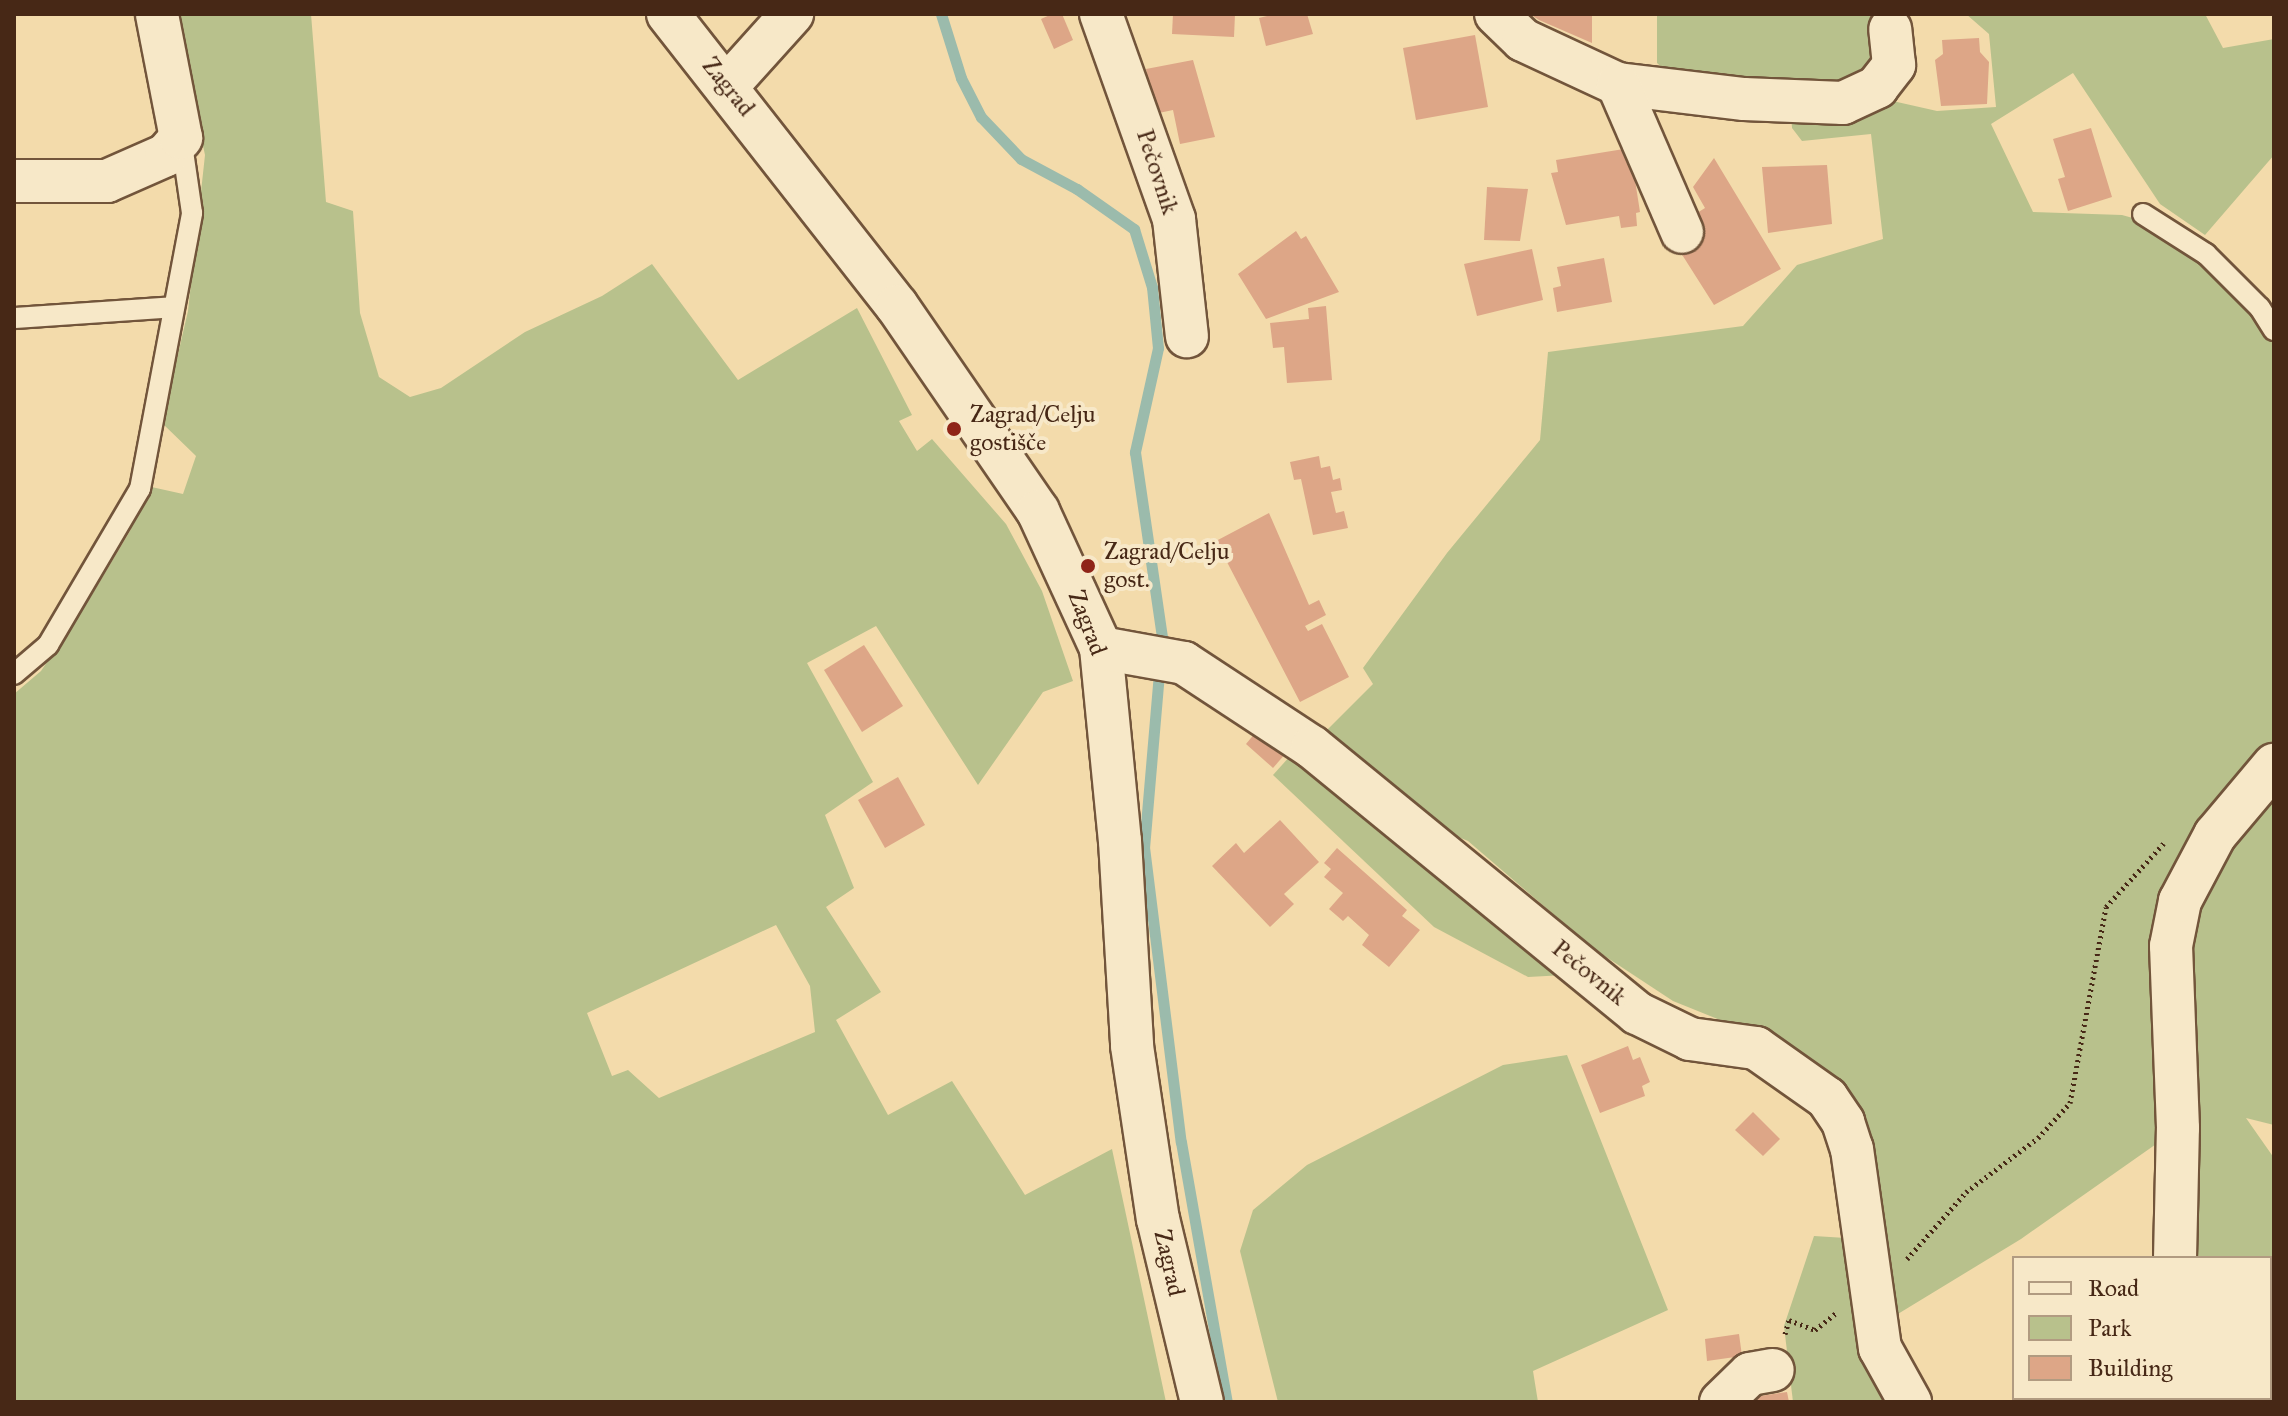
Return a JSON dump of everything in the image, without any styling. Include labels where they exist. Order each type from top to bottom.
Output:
[{"type":"street","points":[[14,181],[107,181],[166,155],[181,138],[157,14]]},
{"type":"street","name":"Zagrad","points":[[668,14],[728,85],[897,306],[1038,511],[1101,648],[1120,841],[1132,1046],[1158,1219],[1202,1402]]},
{"type":"street","points":[[728,85],[792,14]]},
{"type":"street","name":"Pečovnik","points":[[1101,14],[1174,219],[1187,336]]},
{"type":"street","points":[[1496,14],[1523,40],[1618,84],[1744,99],[1843,103],[1877,87],[1894,65],[1890,29]]},
{"type":"street","points":[[1618,84],[1682,232]]},
{"type":"street","name":"Pečovnik","points":[[1101,648],[1164,661],[1312,747],[1637,1013],[1690,1039],[1756,1048],[1827,1098],[1852,1149],[1880,1348],[1910,1402]]},
{"type":"street","points":[[2175,1256],[2178,1128],[2171,946],[2180,901],[2215,835],[2274,765]]},
{"type":"street","points":[[1721,1402],[1750,1374],[1773,1370]]},
{"type":"lane","points":[[14,674],[48,645],[140,489],[192,213],[181,138]]},
{"type":"lane","points":[[2143,214],[2206,254],[2260,308],[2274,330]]},
{"type":"lane","points":[[14,318],[174,307]]},
{"type":"path","points":[[1870,1278],[1913,1256],[1966,1192],[2038,1138],[2070,1103],[2106,907],[2158,846],[2193,831],[2215,835]]},
{"type":"green space","points":[[175,14],[311,14],[326,202],[353,211],[360,313],[379,377],[410,397],[441,388],[525,332],[602,296],[652,264],[738,380],[857,308],[912,415],[899,421],[917,451],[932,439],[1006,524],[1042,591],[1073,681],[1043,692],[978,785],[876,626],[807,663],[873,782],[825,815],[854,888],[826,907],[881,992],[836,1020],[888,1115],[952,1081],[1025,1195],[1112,1149],[1166,1402],[14,1402],[14,694],[41,671],[93,593],[130,531],[147,486],[183,494],[196,456],[162,423],[188,311],[205,155]],"holes":[[[776,925],[810,986],[815,1032],[659,1098],[628,1070],[612,1076],[587,1013]]]},
{"type":"green space","points":[[1657,14],[1867,14],[1874,19],[1872,66],[1818,94],[1667,72],[1657,63]]},
{"type":"green space","points":[[1966,14],[2205,14],[2223,48],[2274,39],[2274,155],[2205,235],[2160,204],[2073,73],[1991,124],[2033,212],[2122,215],[2147,222],[2196,254],[2274,332],[2274,741],[2168,903],[2169,1135],[2021,1239],[1888,1320],[1874,1183],[1782,1045],[1673,1001],[1594,949],[1468,841],[1427,824],[1323,734],[1373,684],[1363,668],[1447,553],[1540,440],[1548,352],[1743,326],[1797,265],[1883,239],[1871,134],[1802,141],[1792,128],[1791,112],[1875,97],[1937,111],[1996,107],[1989,34]]},
{"type":"green space","points":[[1300,745],[1583,974],[1528,977],[1434,927],[1273,775]]},
{"type":"green space","points":[[2274,777],[2274,1125],[2246,1118],[2274,1158],[2274,1402],[2257,1402],[2272,1400],[2272,1256],[2183,1256],[2182,1026],[2194,905]]},
{"type":"green space","points":[[1567,1055],[1668,1310],[1533,1371],[1538,1402],[1278,1402],[1240,1251],[1253,1210],[1307,1165],[1503,1065]]},
{"type":"green space","points":[[1814,1236],[1846,1238],[1892,1402],[1793,1402],[1784,1326]]},
{"type":"building","points":[[1062,14],[1073,40],[1054,49],[1041,19]]},
{"type":"building","points":[[1173,14],[1235,14],[1234,37],[1172,34]]},
{"type":"building","points":[[1275,14],[1307,14],[1313,34],[1266,46],[1259,18]]},
{"type":"building","points":[[1530,14],[1592,14],[1592,43],[1539,20]]},
{"type":"building","points":[[1475,35],[1488,107],[1416,120],[1403,48]]},
{"type":"building","points":[[1979,38],[1980,52],[1989,62],[1987,104],[1941,106],[1935,60],[1943,54],[1942,40]]},
{"type":"building","points":[[1193,60],[1215,137],[1180,144],[1173,110],[1154,114],[1146,69]]},
{"type":"building","points":[[2091,128],[2112,197],[2068,211],[2058,179],[2065,177],[2053,139]]},
{"type":"building","points":[[1630,148],[1640,212],[1636,213],[1637,226],[1621,228],[1619,216],[1566,225],[1551,173],[1558,172],[1556,160]]},
{"type":"building","points":[[1714,158],[1781,269],[1714,305],[1674,242],[1704,226],[1697,213],[1705,208],[1693,187]]},
{"type":"building","points":[[1827,165],[1832,224],[1768,233],[1762,167]]},
{"type":"building","points":[[1487,187],[1528,189],[1520,241],[1484,240]]},
{"type":"building","points":[[1296,231],[1301,239],[1306,236],[1339,292],[1266,319],[1238,274]]},
{"type":"building","points":[[1532,249],[1543,300],[1477,316],[1464,264]]},
{"type":"building","points":[[1604,258],[1612,302],[1557,312],[1553,288],[1561,286],[1557,267]]},
{"type":"building","points":[[1326,306],[1332,380],[1287,383],[1284,347],[1273,348],[1270,323],[1309,319],[1308,308]]},
{"type":"building","points":[[1319,456],[1321,468],[1330,466],[1333,480],[1340,478],[1342,490],[1331,492],[1336,513],[1344,511],[1348,528],[1313,535],[1301,479],[1294,480],[1290,462]]},
{"type":"building","points":[[1269,513],[1309,605],[1319,600],[1326,615],[1305,626],[1308,631],[1322,624],[1349,677],[1300,702],[1216,541]]},
{"type":"building","points":[[864,645],[903,706],[862,732],[824,670]]},
{"type":"building","points":[[1265,721],[1293,745],[1273,768],[1246,744]]},
{"type":"building","points":[[898,777],[925,825],[885,848],[858,800]]},
{"type":"building","points":[[1280,820],[1319,862],[1284,894],[1294,904],[1270,927],[1212,866],[1236,843],[1244,853]]},
{"type":"building","points":[[1337,848],[1407,910],[1402,916],[1420,930],[1389,967],[1362,945],[1369,935],[1348,916],[1343,921],[1329,909],[1343,893],[1324,877],[1331,869],[1324,863]]},
{"type":"building","points":[[1628,1046],[1633,1060],[1640,1057],[1650,1082],[1642,1086],[1645,1096],[1600,1113],[1581,1065]]},
{"type":"building","points":[[1753,1112],[1780,1139],[1763,1156],[1735,1130]]},
{"type":"building","points":[[1739,1334],[1742,1356],[1707,1361],[1705,1339]]},
{"type":"building","points":[[1787,1392],[1789,1402],[1748,1402],[1747,1398]]},
{"type":"waterway","points":[[941,14],[961,78],[981,117],[1021,159],[1077,189],[1134,229],[1152,287],[1158,348],[1135,452],[1162,638],[1144,847],[1181,1142],[1227,1402]]},
{"type":"place","name":"Zagrad/Celju gostišče","points":[[954,429]]},
{"type":"place","name":"Zagrad/Celju gost.","points":[[1088,566]]}]
